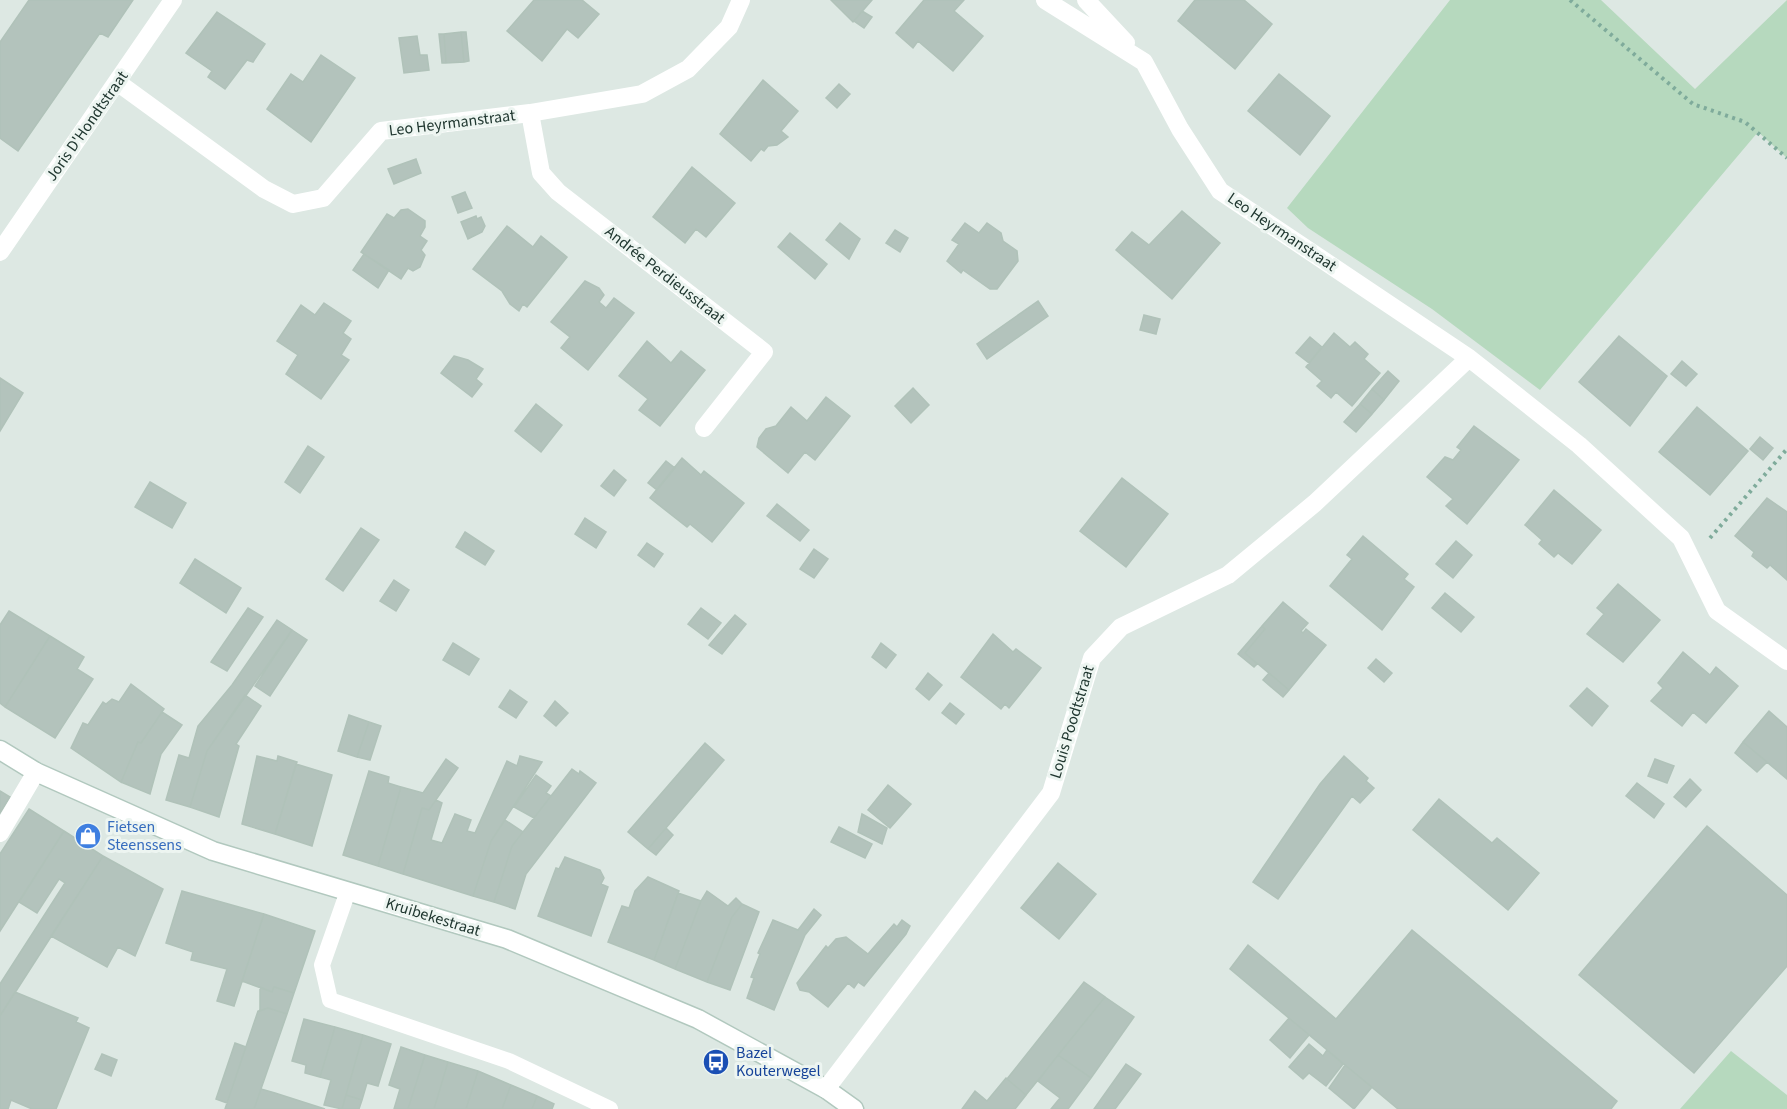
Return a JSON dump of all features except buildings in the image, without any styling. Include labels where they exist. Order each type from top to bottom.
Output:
[{"type":"street","name":"Joris D'Hondtstraat","points":[[0,252],[173,0]]},
{"type":"street","name":"Leo Heyrmanstraat","points":[[117,82],[264,189],[293,204],[323,198],[381,131],[530,113],[642,93],[688,69],[729,27],[741,0]]},
{"type":"street","name":"Leo Heyrmanstraat","points":[[1045,0],[1144,62]]},
{"type":"street","name":"Leo Heyrmanstraat","points":[[1086,0],[1144,62],[1180,129],[1220,191],[1469,358],[1579,445],[1681,538],[1717,611],[1787,661]]},
{"type":"street","name":"Andrée Perdieusstraat","points":[[530,113],[541,173],[558,192],[764,352],[704,428]]},
{"type":"street","name":"Louis Poodtstraat","points":[[826,1089],[1051,793],[1092,658],[1121,627],[1228,575],[1315,503],[1469,358]]},
{"type":"street","name":"Kruibekestraat","points":[[0,750],[36,772],[213,851],[507,939],[698,1019],[826,1089],[854,1109]]},
{"type":"street","points":[[0,833],[36,772]]},
{"type":"lane","points":[[348,891],[321,965],[330,1000],[509,1061],[610,1109]]},
{"type":"path","points":[[1570,0],[1693,104],[1745,122],[1787,158]]},
{"type":"path","points":[[1691,560],[1787,449]]},
{"type":"green space","points":[[1450,0],[1601,0],[1695,89],[1787,0],[1787,158],[1758,132],[1540,390],[1432,309],[1308,228],[1287,208]]},
{"type":"green space","points":[[1731,1051],[1787,1095],[1787,1109],[1680,1109]]},
{"type":"place","name":"Fietsen Steenssens","points":[[88,836]]},
{"type":"place","name":"Bazel Kouterwegel","points":[[716,1062]]}]
